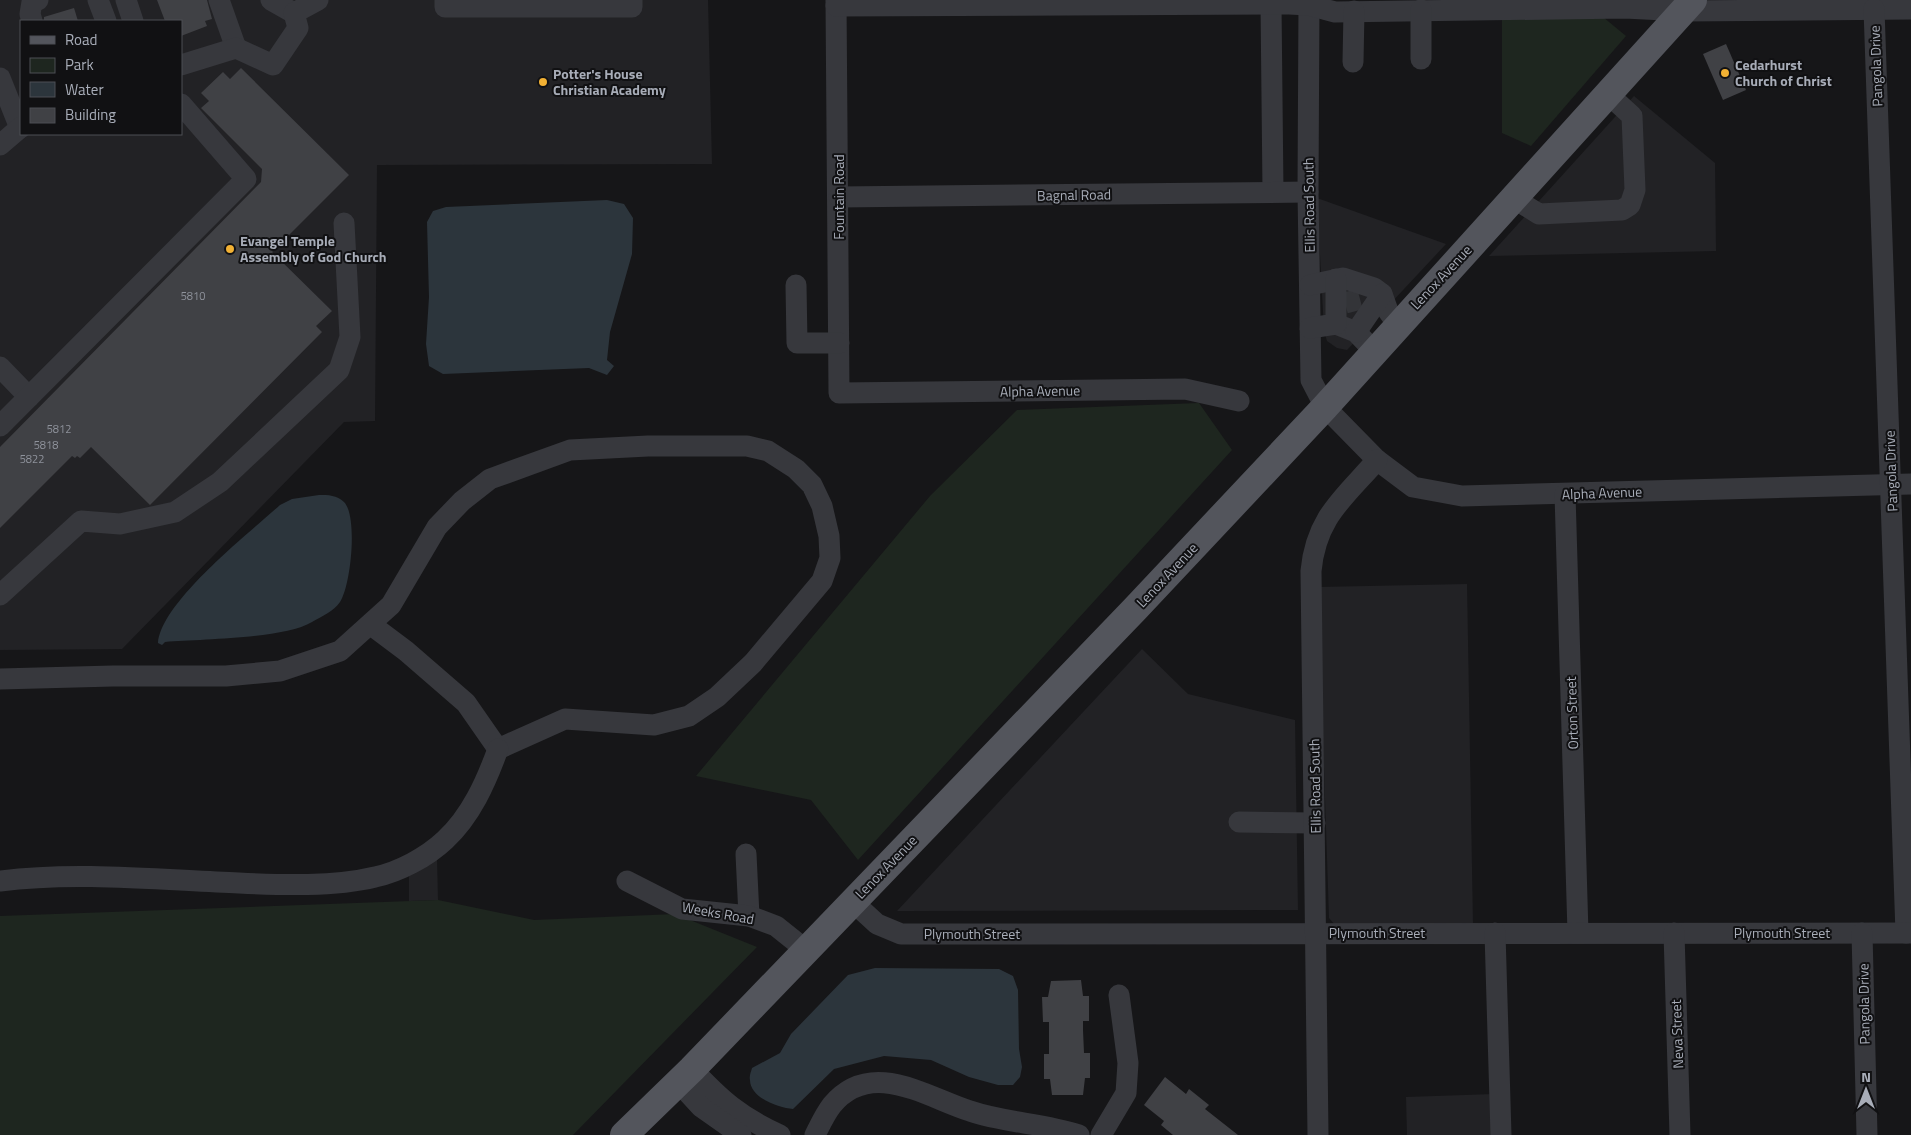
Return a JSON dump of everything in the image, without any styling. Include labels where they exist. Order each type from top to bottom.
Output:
[{"type":"main road","name":"Lenox Avenue","points":[[624,1135],[685,1076],[1076,672],[1324,407],[1365,341],[1398,325],[1688,5]]},
{"type":"street","points":[[16,0],[24,20]]},
{"type":"street","points":[[32,20],[30,14],[32,2],[38,0]]},
{"type":"street","points":[[98,0],[106,20]]},
{"type":"street","points":[[126,0],[133,20]]},
{"type":"street","points":[[219,0],[236,48]]},
{"type":"street","points":[[182,65],[236,48],[273,65],[298,28],[294,13],[271,0]]},
{"type":"street","points":[[294,13],[318,0]]},
{"type":"street","points":[[445,0],[445,7],[505,8],[632,7],[632,0]]},
{"type":"street","points":[[836,3],[1271,4],[1309,2],[1336,12],[1422,10],[1492,5],[1625,8],[1688,5],[1911,9]]},
{"type":"street","name":"Ellis Road South","points":[[1309,2],[1308,192],[1311,380],[1324,407]]},
{"type":"street","name":"Fountain Road","points":[[836,3],[840,393]]},
{"type":"street","points":[[1271,4],[1273,192]]},
{"type":"street","name":"Pangola Drive","points":[[1874,9],[1901,484],[1909,933]]},
{"type":"street","points":[[1422,10],[1422,59]]},
{"type":"street","points":[[1353,62],[1354,11]]},
{"type":"street","points":[[0,145],[20,128],[1,83]]},
{"type":"street","points":[[1513,198],[1538,214],[1622,210],[1630,205],[1635,190],[1632,116],[1608,94]]},
{"type":"street","points":[[0,426],[246,179],[182,105]]},
{"type":"street","name":"Bagnal Road","points":[[839,197],[1308,192]]},
{"type":"street","points":[[0,595],[81,521],[120,524],[175,512],[220,482],[339,370],[350,337],[344,224]]},
{"type":"street","points":[[1310,285],[1343,278],[1366,285],[1356,304],[1310,328]]},
{"type":"street","points":[[1336,279],[1356,304],[1365,341]]},
{"type":"street","points":[[796,285],[797,343],[840,343]]},
{"type":"street","points":[[1356,304],[1388,310],[1398,325]]},
{"type":"street","points":[[1356,304],[1365,341]]},
{"type":"street","points":[[0,367],[29,396]]},
{"type":"street","name":"Alpha Avenue","points":[[840,393],[1186,389],[1239,401]]},
{"type":"street","name":"Alpha Avenue","points":[[1324,407],[1377,460],[1413,487],[1444,494],[1462,496],[1565,494],[1901,484]]},
{"type":"street","points":[[0,679],[226,676],[280,671],[340,651],[391,605],[437,527],[462,501],[490,479],[570,450],[648,446],[747,446],[768,451],[796,468],[812,485],[822,506],[829,536],[830,558],[822,581],[759,656],[717,698],[689,716],[654,725],[565,719],[498,749],[487,779],[465,817],[445,840],[412,863],[376,877],[280,885],[101,877],[0,881]]},
{"type":"street","name":"Ellis Road South","points":[[1318,1135],[1317,933],[1311,571],[1313,550],[1325,519],[1377,460]]},
{"type":"street","name":"Orton Street","points":[[1565,494],[1578,933]]},
{"type":"street","points":[[370,624],[406,651],[466,702],[498,749]]},
{"type":"street","points":[[1239,822],[1315,823]]},
{"type":"street","points":[[746,854],[750,916]]},
{"type":"street","name":"Weeks Road","points":[[627,881],[682,909],[750,916],[776,926],[806,950]]},
{"type":"street","name":"Plymouth Street","points":[[852,902],[877,924],[901,934],[1909,933]]},
{"type":"street","points":[[1495,933],[1501,1135]]},
{"type":"street","name":"Neva Street","points":[[1674,933],[1680,1135]]},
{"type":"street","name":"Pangola Drive","points":[[1862,933],[1867,1135]]},
{"type":"street","points":[[1101,1135],[1126,1092],[1128,1063],[1119,995]]},
{"type":"street","points":[[685,1076],[702,1107],[741,1135]]},
{"type":"street","points":[[685,1076],[735,1111],[780,1135]]},
{"type":"street","points":[[822,1132],[833,1104],[849,1090],[870,1083],[892,1083],[970,1111],[1054,1127],[1079,1135]]},
{"type":"shaded area","points":[[0,0],[708,0],[712,164],[377,165],[375,421],[344,422],[122,649],[0,650]]},
{"type":"shaded area","points":[[1634,96],[1715,163],[1716,251],[1489,256]]},
{"type":"shaded area","points":[[1317,198],[1446,244],[1347,350],[1337,348],[1327,341],[1324,331]]},
{"type":"shaded area","points":[[1467,584],[1473,925],[1335,925],[1329,918],[1318,587]]},
{"type":"shaded area","points":[[1142,649],[1188,694],[1295,720],[1298,910],[897,911]]},
{"type":"shaded area","points":[[437,858],[438,900],[409,901],[409,875]]},
{"type":"shaded area","points":[[1494,1094],[1495,1135],[1407,1135],[1406,1097]]},
{"type":"green space","points":[[1502,15],[1603,17],[1626,36],[1531,146],[1502,133]]},
{"type":"green space","points":[[1199,403],[1232,450],[858,860],[811,800],[696,776],[930,496],[1017,410]]},
{"type":"green space","points":[[438,900],[534,920],[675,914],[757,947],[573,1135],[0,1135],[0,916]]},
{"type":"water","points":[[607,200],[624,204],[633,218],[632,254],[610,332],[607,360],[614,366],[607,375],[589,368],[443,374],[429,366],[426,344],[429,297],[427,222],[433,211],[446,207]]},
{"type":"water","points":[[319,495],[332,496],[344,502],[351,521],[350,567],[344,594],[334,608],[327,614],[299,628],[282,632],[242,637],[165,642],[162,645],[158,643],[163,626],[174,608],[208,569],[280,505],[292,499]]},
{"type":"water","points":[[875,968],[999,969],[1013,976],[1018,990],[1019,1049],[1022,1067],[1020,1077],[1013,1085],[998,1085],[969,1077],[931,1060],[884,1056],[834,1069],[793,1109],[780,1107],[760,1097],[751,1086],[752,1068],[780,1053],[791,1034],[848,975]]},
{"type":"building","points":[[157,0],[207,0],[212,19],[205,21],[207,26],[182,36],[182,20],[165,20]]},
{"type":"building","points":[[74,8],[78,20],[44,20],[44,17]]},
{"type":"building","name":"Cedarhurst Church of Christ","points":[[1726,44],[1746,90],[1723,100],[1703,54]]},
{"type":"building","points":[[241,68],[349,175],[272,252],[332,311],[316,326],[322,332],[150,505],[91,447],[80,458],[72,456],[0,528],[0,447],[261,182],[262,169],[201,108],[209,101],[201,93],[223,72],[230,79]]},
{"type":"building","points":[[1081,980],[1083,996],[1089,996],[1089,1021],[1083,1021],[1083,1030],[1084,1053],[1090,1053],[1090,1078],[1085,1078],[1083,1095],[1052,1095],[1050,1079],[1044,1079],[1044,1054],[1049,1054],[1049,1022],[1043,1022],[1042,997],[1048,997],[1051,981]]},
{"type":"building","points":[[1165,1077],[1186,1094],[1189,1089],[1209,1105],[1205,1109],[1238,1135],[1173,1135],[1161,1125],[1164,1121],[1144,1105]]},
{"type":"tunnel","points":[[1345,303],[1360,299]]},
{"type":"place","name":"Cedarhurst Church of Christ","points":[[1725,73]]},
{"type":"place","name":"Potter's House Christian Academy","points":[[543,82]]},
{"type":"place","name":"Evangel Temple Assembly of God Church","points":[[230,249]]}]
